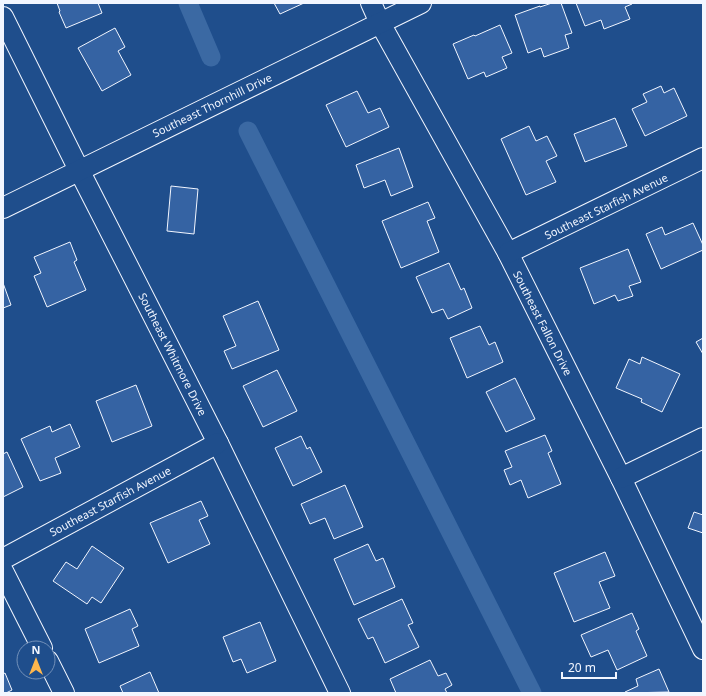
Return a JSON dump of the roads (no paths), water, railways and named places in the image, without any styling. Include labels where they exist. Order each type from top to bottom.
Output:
[{"type":"street","name":"Southeast Fallon Drive","points":[[371,3],[380,23],[508,253],[621,478],[703,649]]},
{"type":"street","name":"Southeast Thornhill Drive","points":[[3,208],[421,3]]},
{"type":"street","name":"Southeast Whitmore Drive","points":[[3,18],[218,443],[340,693]]},
{"type":"street","name":"Southeast Starfish Avenue","points":[[508,253],[703,158]]},
{"type":"street","points":[[621,478],[703,438]]},
{"type":"street","name":"Southeast Starfish Avenue","points":[[3,559],[218,443]]},
{"type":"street","points":[[3,571],[38,640]]},
{"type":"street","points":[[56,677],[64,693]]},
{"type":"waterway","points":[[188,3],[211,57]]},
{"type":"waterway","points":[[248,131],[532,693]]}]
